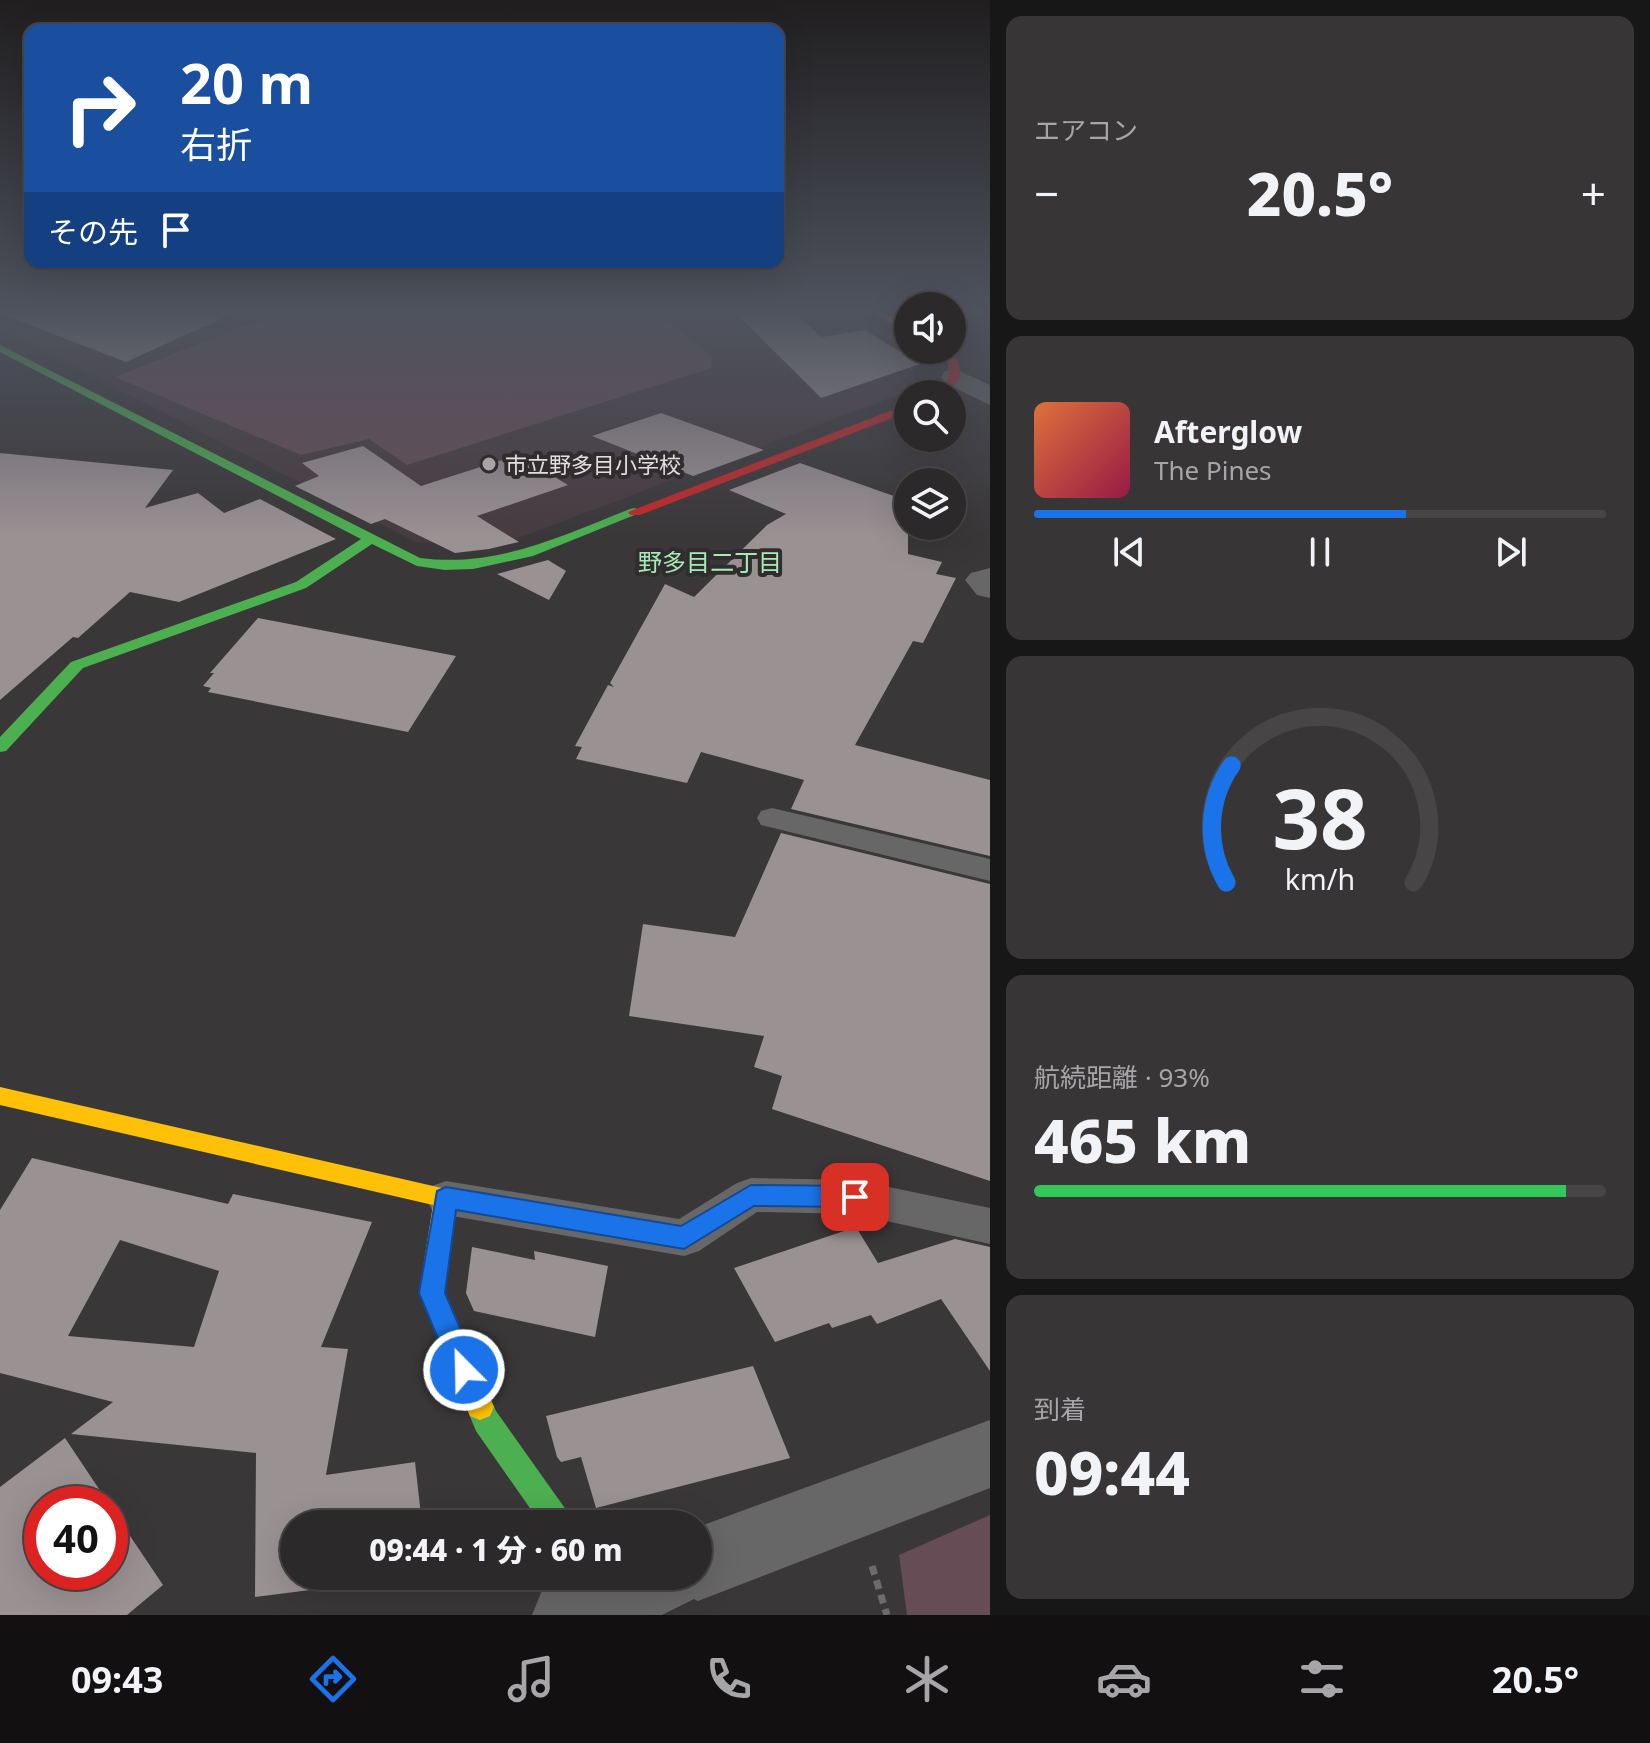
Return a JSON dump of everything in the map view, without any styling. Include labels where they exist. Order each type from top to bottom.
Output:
[{"type":"street","points":[[76,387],[369,540],[417,563],[445,568],[492,565],[894,413]]},
{"type":"street","points":[[966,391],[990,397]]},
{"type":"street","points":[[0,747],[77,665],[301,585],[369,540]]},
{"type":"street","points":[[990,579],[983,580],[990,587]]},
{"type":"street","points":[[0,1096],[446,1198],[432,1293],[486,1421],[549,1510]]},
{"type":"street","points":[[712,1559],[990,1454]]},
{"type":"lane","points":[[772,818],[990,870]]},
{"type":"lane","points":[[446,1198],[684,1238],[751,1195],[855,1197],[990,1226]]},
{"type":"shaded area","points":[[114,387],[894,387],[894,397],[513,540],[418,543]]},
{"type":"shaded area","points":[[140,387],[650,387],[407,465],[369,439],[301,455]]},
{"type":"shaded area","points":[[990,1515],[990,1615],[907,1615],[899,1555]]},
{"type":"building","points":[[810,387],[852,387],[821,398]]},
{"type":"building","points":[[661,413],[764,450],[693,476],[592,436]]},
{"type":"building","points":[[363,446],[421,486],[518,455],[568,485],[477,516],[519,542],[455,553],[385,519],[371,524],[295,486],[319,476],[302,463]]},
{"type":"building","points":[[0,453],[173,470],[145,508],[198,493],[224,513],[260,499],[336,539],[179,602],[130,592],[0,700]]},
{"type":"building","points":[[800,463],[894,496],[894,540],[908,540],[908,554],[942,562],[936,574],[956,578],[923,643],[913,641],[855,745],[990,780],[990,856],[791,809],[804,780],[701,752],[687,783],[576,759],[582,747],[575,746],[608,685],[614,687],[610,683],[665,584],[694,597],[767,525],[786,514],[729,490]]},
{"type":"building","points":[[548,560],[566,571],[549,600],[497,574]]},
{"type":"building","points":[[258,618],[456,656],[408,732],[208,692],[211,688],[203,686],[214,673],[210,673]]},
{"type":"building","points":[[781,833],[990,884],[990,1181],[772,1109],[782,1076],[754,1067],[764,1036],[629,1016],[643,924],[735,937]]},
{"type":"building","points":[[32,1158],[228,1204],[233,1194],[372,1222],[321,1347],[348,1349],[326,1475],[415,1462],[420,1510],[280,1510],[280,1590],[310,1590],[255,1597],[256,1453],[71,1434],[113,1402],[0,1373],[0,1210]],"holes":[[[120,1240],[219,1271],[194,1347],[68,1336]]]},
{"type":"building","points":[[856,1227],[878,1263],[955,1239],[990,1247],[990,1371],[941,1299],[877,1324],[871,1315],[832,1328],[829,1323],[775,1342],[734,1268]]},
{"type":"building","points":[[472,1247],[535,1260],[534,1251],[608,1266],[595,1337],[474,1311],[466,1293]]},
{"type":"building","points":[[753,1366],[790,1458],[596,1508],[581,1457],[561,1462],[557,1457],[546,1416]]},
{"type":"building","points":[[65,1438],[97,1486],[24,1486],[24,1590],[128,1590],[128,1533],[163,1585],[127,1615],[0,1615],[0,1487]]},
{"type":"traffic: fast","points":[[77,387],[417,562],[445,566],[501,561],[555,544],[635,512]]},
{"type":"traffic: fast","points":[[0,747],[77,665],[301,585],[369,540]]},
{"type":"traffic: fast","points":[[480,1407],[486,1421],[549,1510]]},
{"type":"traffic: slow","points":[[0,1096],[446,1198],[432,1293],[480,1407]]},
{"type":"traffic: jam","points":[[635,512],[894,413]]},
{"type":"place","name":"市立野多目小学校","points":[[489,464]]},
{"type":"district","name":"野多目二丁目","points":[[710,561]]},
{"type":"route","points":[[464,1370],[432,1293],[446,1198],[684,1238],[751,1195],[855,1197]]}]
